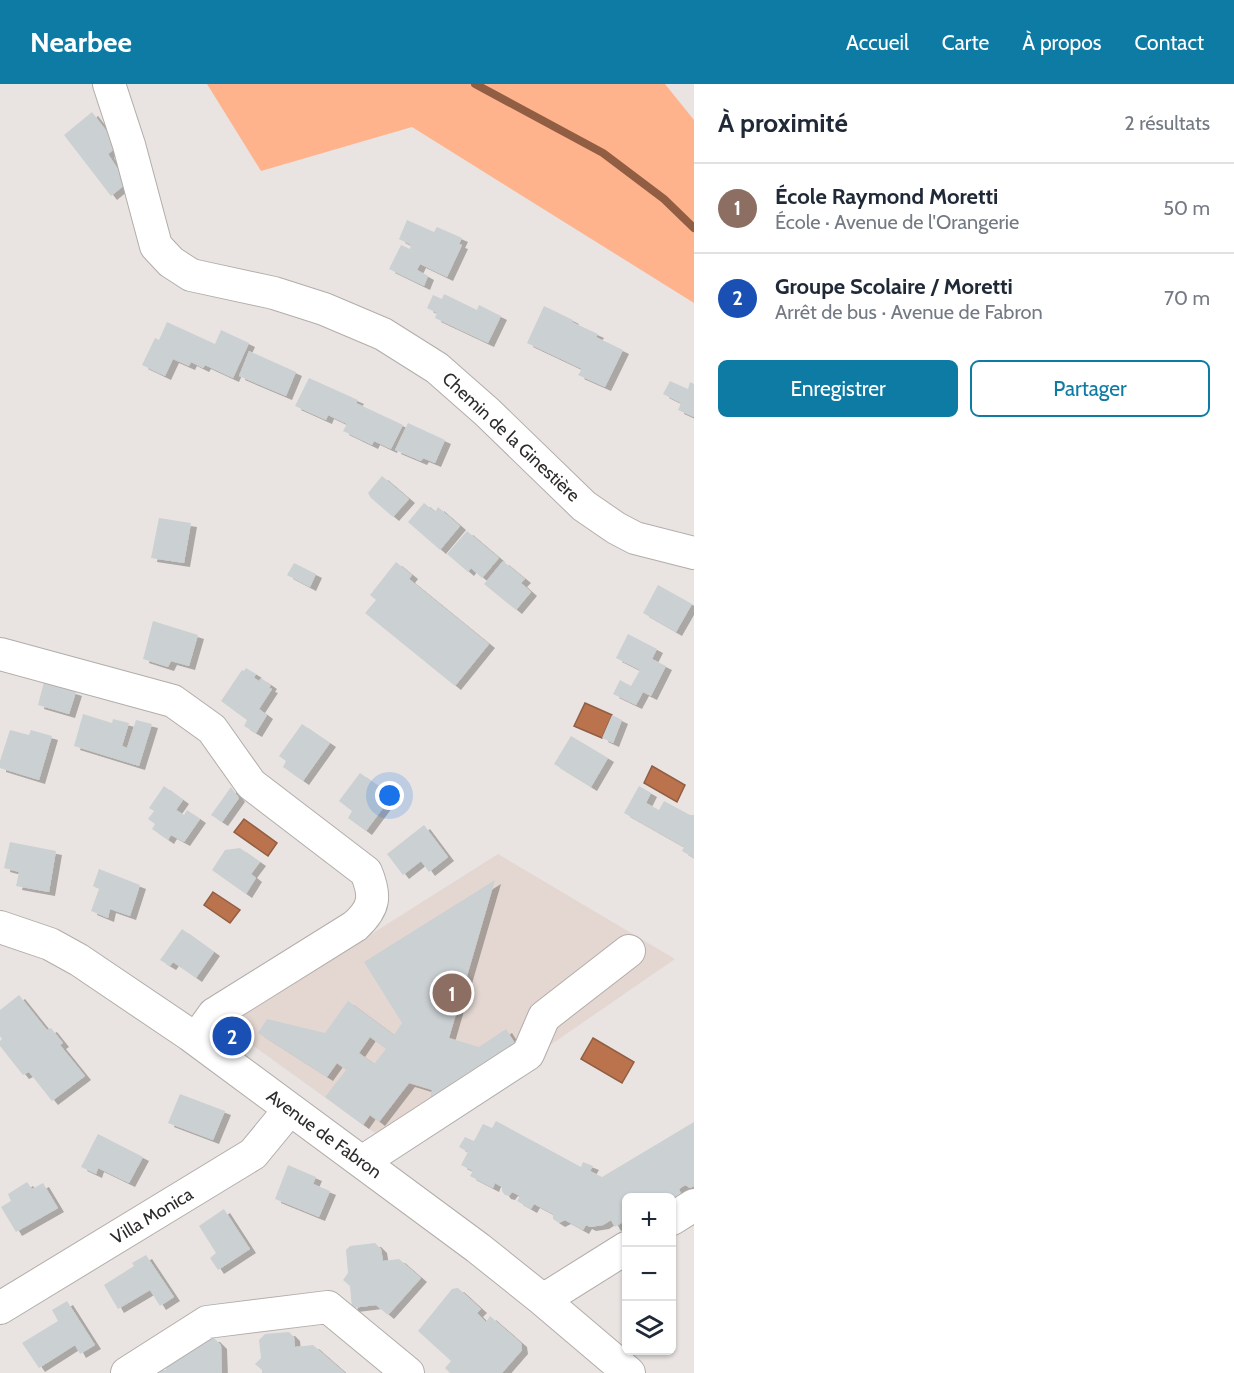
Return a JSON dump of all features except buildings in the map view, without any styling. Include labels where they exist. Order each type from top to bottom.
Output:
[{"type":"street","name":"Chemin de la Ginestière","points":[[109,84],[129,144],[156,246],[171,262],[191,275],[274,293],[324,309],[383,334],[437,368],[487,412],[584,506],[635,538],[694,554]]},
{"type":"street","points":[[0,654],[173,701],[212,729],[251,784],[366,872],[372,886],[372,903],[367,916],[355,926],[214,1014],[196,1039]]},
{"type":"street","name":"Avenue de Fabron","points":[[0,927],[50,944],[79,960],[196,1039],[478,1248],[629,1373]]},
{"type":"street","points":[[362,1162],[528,1054],[544,1017],[629,951]]},
{"type":"street","name":"Villa Monica","points":[[0,1308],[253,1154],[290,1109]]},
{"type":"street","points":[[676,1216],[694,1205]]},
{"type":"street","points":[[543,1300],[622,1251]]},
{"type":"street","points":[[127,1373],[207,1322],[328,1307],[408,1373]]},
{"type":"shaded area","points":[[207,84],[665,84],[694,120],[694,303],[412,127],[261,171]]},
{"type":"shaded area","points":[[585,703],[612,715],[602,738],[574,726]]},
{"type":"shaded area","points":[[652,766],[685,785],[677,802],[644,783]]},
{"type":"shaded area","points":[[244,819],[277,843],[268,856],[234,832]]},
{"type":"shaded area","points":[[498,854],[675,959],[398,1150],[226,1026]]},
{"type":"shaded area","points":[[213,892],[240,910],[230,923],[204,905]]},
{"type":"shaded area","points":[[593,1038],[634,1062],[622,1083],[581,1059]]},
{"type":"waterway","points":[[475,84],[603,153],[664,199],[694,228]]},
{"type":"place","name":"École Raymond Moretti","points":[[452,993]]},
{"type":"place","name":"Groupe Scolaire / Moretti","points":[[232,1036]]}]
